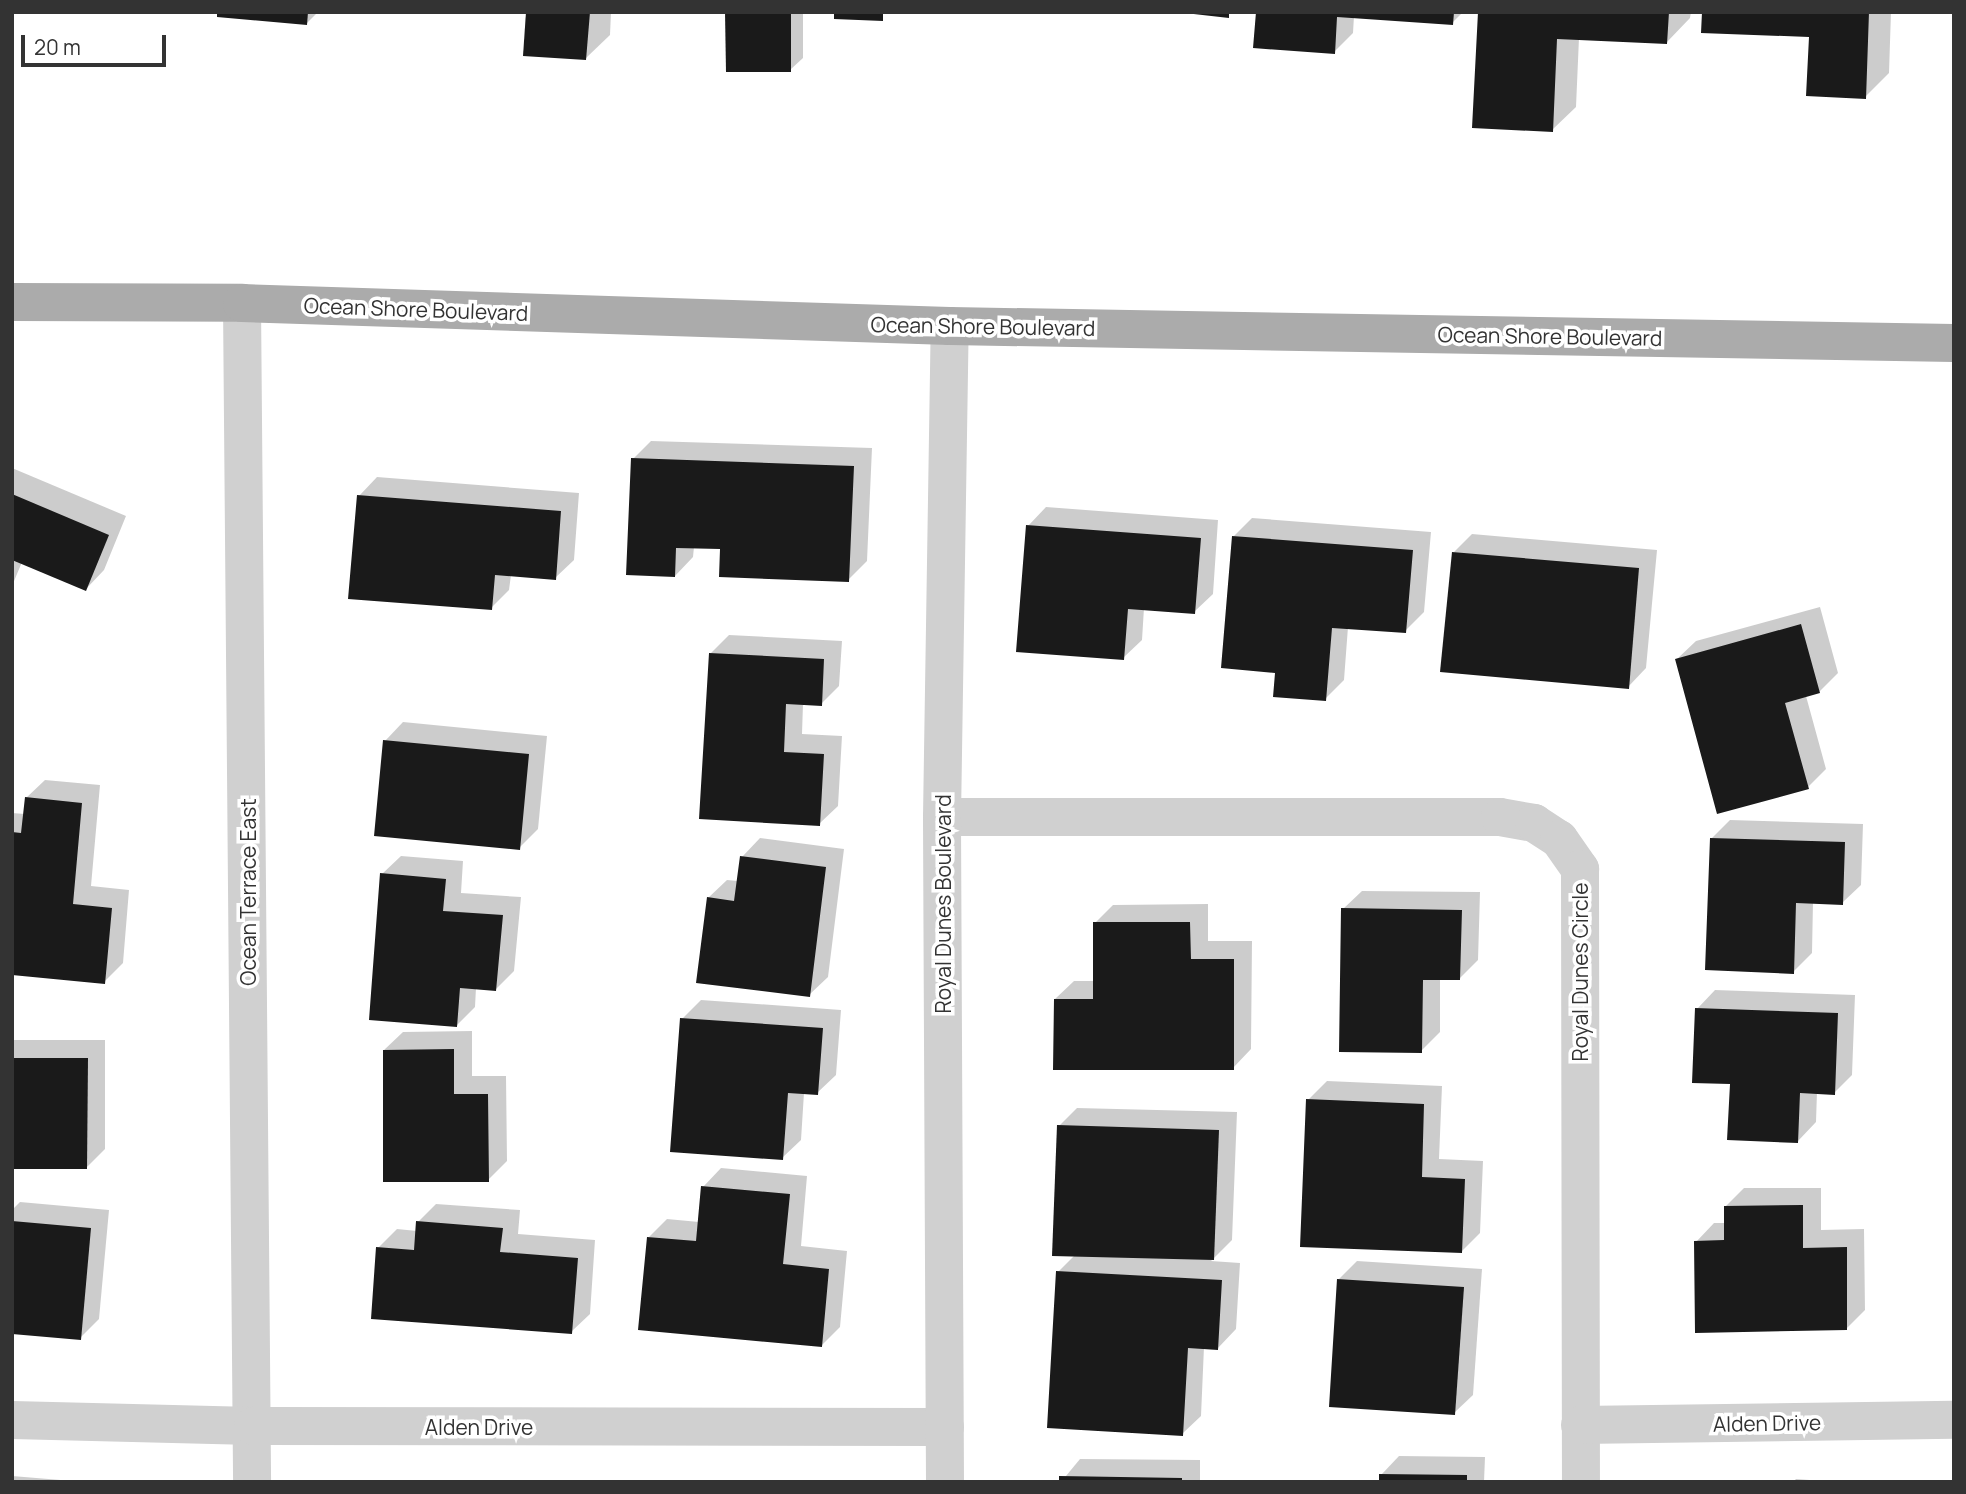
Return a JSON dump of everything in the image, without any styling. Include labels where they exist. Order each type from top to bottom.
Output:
[{"type":"main road","name":"Ocean Shore Boulevard","points":[[12,302],[242,303],[950,326],[1954,344]]},
{"type":"street","name":"Ocean Terrace East","points":[[242,303],[252,1482]]},
{"type":"street","name":"Royal Dunes Boulevard","points":[[945,1482],[942,817],[950,326]]},
{"type":"street","name":"Royal Dunes Circle","points":[[942,817],[1500,817],[1534,823],[1559,839],[1580,869],[1581,1482]]},
{"type":"street","name":"Alden Drive","points":[[12,1420],[253,1426],[945,1427]]},
{"type":"street","name":"Alden Drive","points":[[1580,1425],[1954,1420]]},
{"type":"building","points":[[217,12],[308,12],[307,25],[217,17]]},
{"type":"building","points":[[526,12],[590,12],[586,60],[523,56]]},
{"type":"building","points":[[725,12],[791,12],[791,72],[726,72]]},
{"type":"building","points":[[834,12],[883,12],[883,21],[834,19]]},
{"type":"building","points":[[1176,12],[1229,12],[1229,18]]},
{"type":"building","points":[[1256,12],[1454,12],[1453,25],[1337,17],[1335,54],[1253,48]]},
{"type":"building","points":[[1478,12],[1669,12],[1667,44],[1557,39],[1553,132],[1472,128]]},
{"type":"building","points":[[1702,12],[1869,12],[1866,99],[1806,96],[1809,37],[1701,33]]},
{"type":"building","points":[[631,458],[854,466],[849,582],[719,577],[720,549],[676,548],[675,577],[626,575]]},
{"type":"building","points":[[12,494],[109,535],[86,591],[12,560]]},
{"type":"building","points":[[357,495],[561,511],[556,580],[495,575],[492,610],[348,599]]},
{"type":"building","points":[[1026,525],[1201,538],[1195,614],[1128,609],[1124,660],[1016,652]]},
{"type":"building","points":[[1232,536],[1413,550],[1406,633],[1332,628],[1326,701],[1273,697],[1275,673],[1221,668]]},
{"type":"building","points":[[1452,552],[1639,568],[1629,689],[1440,672]]},
{"type":"building","points":[[1801,624],[1820,693],[1785,703],[1809,789],[1717,814],[1675,659]]},
{"type":"building","points":[[709,653],[824,659],[822,706],[786,704],[784,752],[824,754],[820,826],[699,819]]},
{"type":"building","points":[[383,740],[529,754],[520,850],[374,836]]},
{"type":"building","points":[[25,797],[82,803],[73,904],[112,908],[105,984],[12,975],[12,832],[21,833]]},
{"type":"building","points":[[1710,838],[1845,842],[1843,905],[1796,903],[1794,974],[1705,970]]},
{"type":"building","points":[[740,856],[826,867],[810,997],[696,983],[707,897],[734,901]]},
{"type":"building","points":[[380,873],[446,879],[443,911],[503,915],[496,991],[460,988],[457,1027],[369,1020]]},
{"type":"building","points":[[1341,908],[1462,910],[1460,980],[1423,980],[1422,1053],[1339,1052]]},
{"type":"building","points":[[1093,922],[1190,922],[1191,959],[1234,959],[1234,1070],[1053,1070],[1054,999],[1093,999]]},
{"type":"building","points":[[1695,1008],[1838,1013],[1835,1095],[1800,1093],[1798,1143],[1727,1140],[1730,1084],[1692,1083]]},
{"type":"building","points":[[680,1018],[823,1028],[818,1095],[788,1093],[783,1160],[670,1152]]},
{"type":"building","points":[[454,1049],[454,1094],[488,1094],[489,1182],[383,1182],[383,1050]]},
{"type":"building","points":[[12,1058],[88,1058],[87,1169],[12,1169]]},
{"type":"building","points":[[1306,1099],[1424,1104],[1422,1177],[1465,1179],[1462,1253],[1300,1247]]},
{"type":"building","points":[[1057,1125],[1219,1130],[1214,1260],[1052,1256]]},
{"type":"building","points":[[701,1186],[790,1194],[783,1264],[829,1269],[822,1347],[638,1330],[647,1237],[696,1241]]},
{"type":"building","points":[[1803,1205],[1803,1248],[1847,1247],[1847,1330],[1695,1333],[1694,1241],[1724,1240],[1724,1206]]},
{"type":"building","points":[[12,1221],[91,1228],[81,1340],[12,1334]]},
{"type":"building","points":[[416,1221],[503,1228],[500,1252],[578,1258],[572,1334],[371,1319],[376,1247],[414,1250]]},
{"type":"building","points":[[1056,1271],[1222,1280],[1218,1350],[1188,1348],[1183,1436],[1047,1428]]},
{"type":"building","points":[[1337,1279],[1464,1287],[1455,1415],[1329,1407]]},
{"type":"building","points":[[1379,1474],[1467,1475],[1467,1482],[1379,1482]]},
{"type":"building","points":[[1059,1476],[1182,1478],[1182,1482],[1059,1482]]}]
